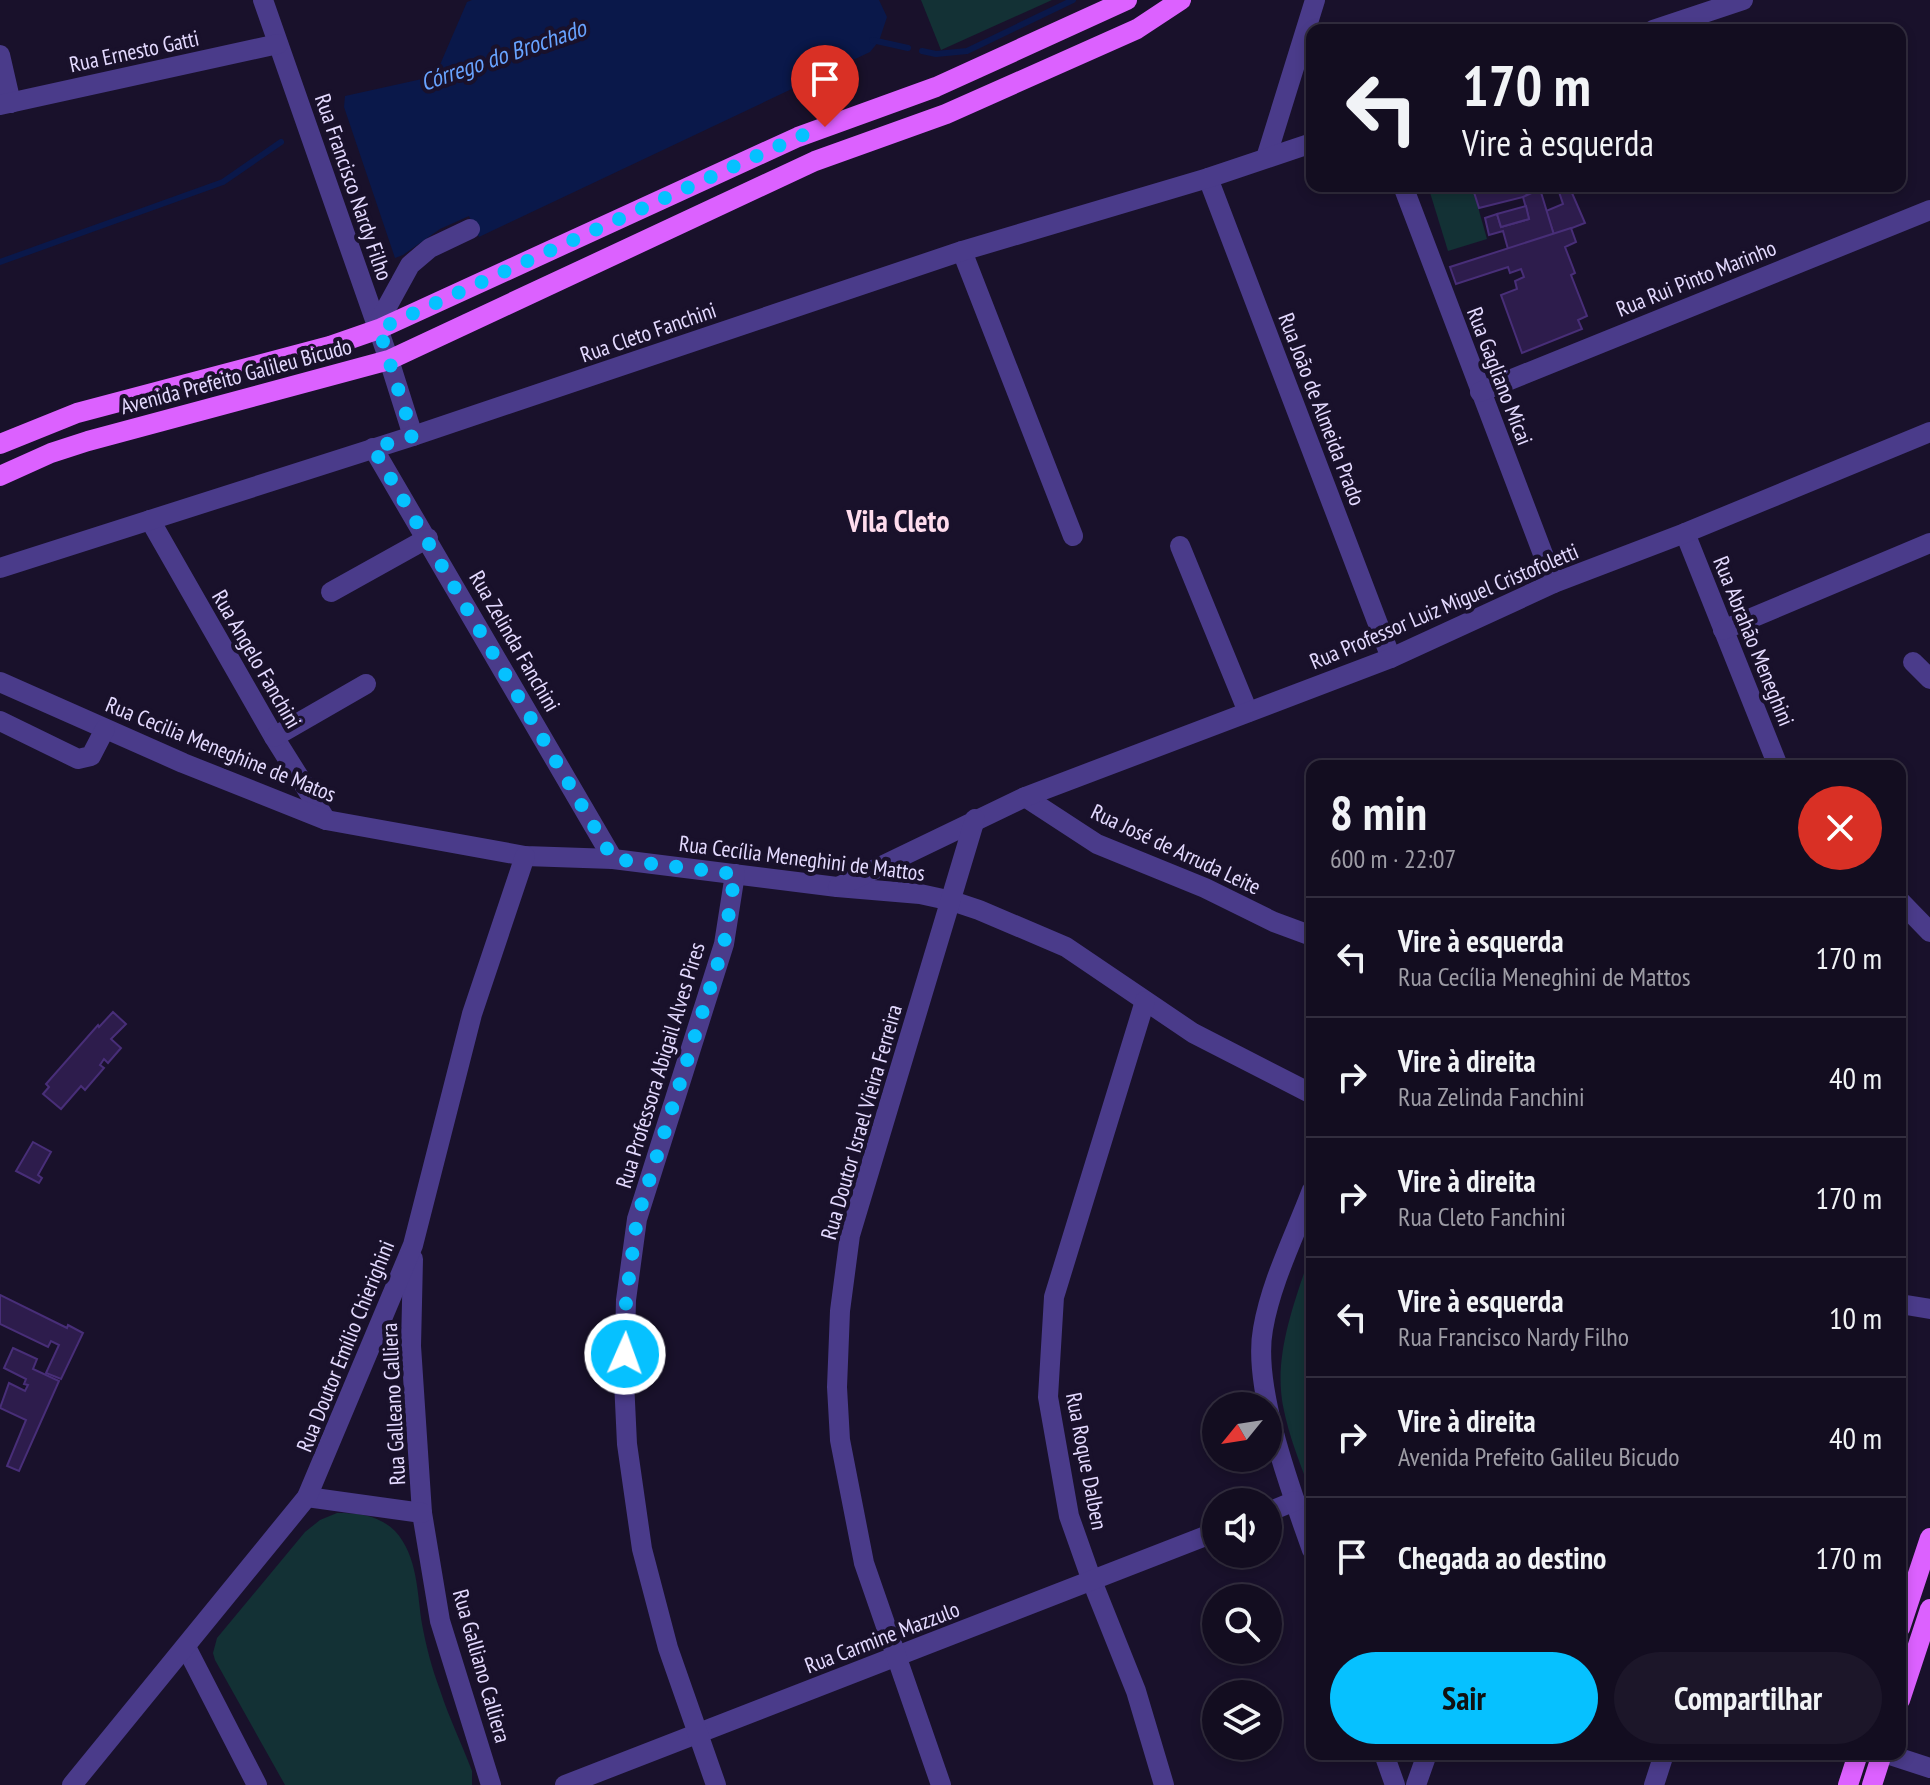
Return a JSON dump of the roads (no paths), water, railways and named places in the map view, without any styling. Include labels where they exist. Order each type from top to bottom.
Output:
[{"type":"main road","name":"Avenida Prefeito Galileu Bicudo","points":[[0,444],[77,413],[330,346],[798,137],[936,87],[1127,0]]},
{"type":"main road","name":"Avenida Prefeito Galileu Bicudo","points":[[0,476],[51,453],[88,441],[389,360],[815,161],[946,114],[1137,29],[1181,0]]},
{"type":"main road","points":[[1906,1610],[1930,1538]]},
{"type":"main road","points":[[1906,1682],[1930,1609]]},
{"type":"main road","points":[[1848,1785],[1856,1760]]},
{"type":"main road","points":[[1872,1785],[1882,1760]]},
{"type":"street","name":"Rua Francisco Nardy Filho","points":[[263,0],[413,436]]},
{"type":"street","points":[[1308,24],[1315,0]]},
{"type":"street","points":[[1671,24],[1743,0]]},
{"type":"street","points":[[1266,158],[1306,29]]},
{"type":"street","name":"Rua Ernesto Gatti","points":[[5,104],[278,44]]},
{"type":"street","points":[[0,55],[5,104]]},
{"type":"street","name":"Rua Cleto Fanchini","points":[[0,568],[413,436],[962,251],[1208,178],[1306,145]]},
{"type":"street","name":"Rua João de Almeida Prado","points":[[1208,178],[1391,658]]},
{"type":"street","name":"Rua Gagliano Micai","points":[[1405,192],[1554,583]]},
{"type":"street","name":"Rua Rui Pinto Marinho","points":[[1480,392],[1930,210]]},
{"type":"street","points":[[378,327],[410,265],[430,248],[470,229]]},
{"type":"street","points":[[962,251],[1073,536]]},
{"type":"street","name":"Rua Professor Luiz Miguel Cristofoletti","points":[[837,887],[1025,797],[1391,658],[1554,583],[1685,533],[1930,432]]},
{"type":"street","name":"Rua Zelinda Fanchini","points":[[373,448],[613,859]]},
{"type":"street","name":"Rua Angelo Fanchini","points":[[150,520],[274,737],[326,820]]},
{"type":"street","name":"Rua Abrahão Meneghini","points":[[1685,533],[1776,760]]},
{"type":"street","points":[[331,592],[428,538]]},
{"type":"street","points":[[1723,630],[1930,543]]},
{"type":"street","points":[[1180,546],[1248,712]]},
{"type":"street","points":[[1913,662],[1930,679]]},
{"type":"street","name":"Rua Cecilia Meneghine de Matos","points":[[0,682],[183,763],[326,820],[525,856]]},
{"type":"street","points":[[274,737],[366,684]]},
{"type":"street","points":[[0,721],[78,759],[91,756],[105,729]]},
{"type":"street","name":"Rua José de Arruda Leite","points":[[1025,797],[1097,844],[1306,934]]},
{"type":"street","points":[[952,901],[975,819]]},
{"type":"street","name":"Rua Cecília Meneghini de Mattos","points":[[525,856],[613,859],[837,887],[920,894],[952,901],[1066,947],[1193,1033],[1306,1091]]},
{"type":"street","name":"Rua Doutor Emílio Chierighini","points":[[72,1785],[307,1497],[413,1245],[472,1014],[525,856]]},
{"type":"street","name":"Rua Professora Abigail Alves Pires","points":[[716,1785],[668,1648],[642,1549],[633,1504],[624,1381],[626,1300],[637,1219],[724,944],[735,874]]},
{"type":"street","name":"Rua Doutor Israel Vieira Ferreira","points":[[941,1785],[864,1563],[840,1440],[838,1400],[840,1311],[850,1235],[952,901]]},
{"type":"street","points":[[1906,907],[1930,932]]},
{"type":"street","name":"Rua Roque Dalben","points":[[1145,1001],[1054,1297],[1048,1397],[1069,1516],[1136,1691],[1164,1785]]},
{"type":"street","points":[[1306,1206],[1262,1331],[1263,1385],[1306,1533]]},
{"type":"street","name":"Rua Galleano Calliera","points":[[413,1245],[411,1346],[422,1513]]},
{"type":"street","points":[[1906,1305],[1930,1309]]},
{"type":"street","points":[[377,1334],[396,1332],[404,1336],[411,1346]]},
{"type":"street","points":[[307,1497],[422,1513]]},
{"type":"street","points":[[1282,1506],[1295,1501]]},
{"type":"street","name":"Rua Galliano Calliera","points":[[422,1513],[440,1621],[491,1785]]},
{"type":"street","name":"Rua Carmine Mazzulo","points":[[565,1785],[1202,1538]]},
{"type":"street","points":[[186,1647],[257,1785]]},
{"type":"street","points":[[1386,1760],[1395,1785]]},
{"type":"street","points":[[1416,1785],[1425,1760]]},
{"type":"street","points":[[1654,1785],[1662,1760]]},
{"type":"street","points":[[1904,1760],[1930,1768]]},
{"type":"water","points":[[879,0],[887,17],[879,41],[870,52],[479,237],[469,216],[440,229],[395,258],[344,107],[345,96],[422,79],[439,67],[467,2]]},
{"type":"waterway","points":[[922,51],[936,54],[967,51],[1073,0]]},
{"type":"waterway","points":[[872,40],[908,48]]},
{"type":"waterway","name":"Córrego do Brochado","points":[[0,262],[223,182],[281,142]]},
{"type":"district","name":"Vila Cleto","points":[[898,520]]}]
